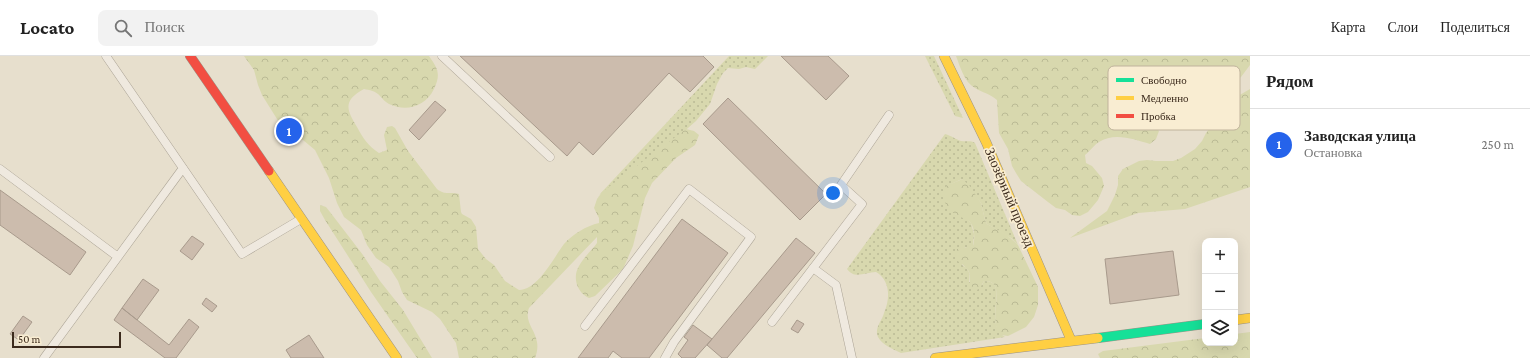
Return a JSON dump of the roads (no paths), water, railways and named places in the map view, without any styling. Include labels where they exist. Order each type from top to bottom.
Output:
[{"type":"street","points":[[190,56],[397,358]]},
{"type":"street","name":"Заозёрный проезд","points":[[944,56],[986,142],[1071,340]]},
{"type":"street","points":[[1238,320],[1250,318]]},
{"type":"street","points":[[934,358],[1202,324]]},
{"type":"lane","points":[[106,56],[242,254],[302,219]]},
{"type":"lane","points":[[442,56],[550,157]]},
{"type":"lane","points":[[772,322],[862,204],[841,185],[889,115]]},
{"type":"lane","points":[[44,358],[183,168]]},
{"type":"lane","points":[[0,169],[118,257]]},
{"type":"lane","points":[[585,326],[689,189],[751,237],[674,342],[664,358]]},
{"type":"lane","points":[[813,268],[836,285],[852,358]]},
{"type":"place","name":"Заводская улица","points":[[289,131]]}]
